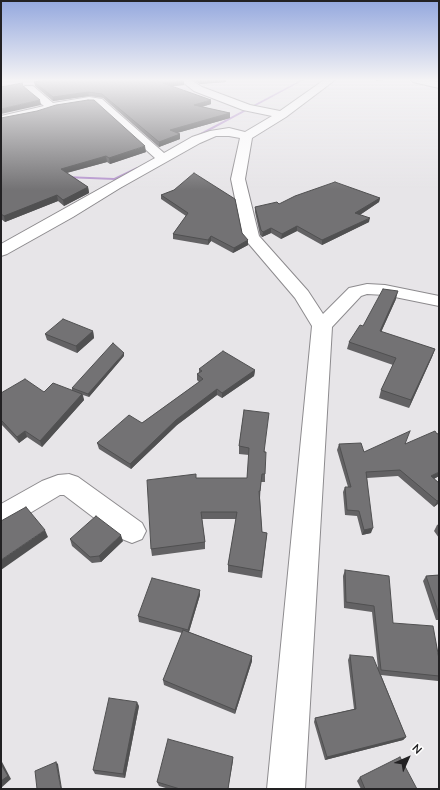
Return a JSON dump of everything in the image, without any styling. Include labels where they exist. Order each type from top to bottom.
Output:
[{"type":"street","points":[[1,119],[12,117]]},
{"type":"street","points":[[116,117],[163,158]]},
{"type":"street","points":[[280,117],[247,136],[244,143],[238,180],[251,237],[302,295],[322,326],[286,789]]},
{"type":"street","points":[[1,251],[196,140],[214,133],[229,132],[247,136]]},
{"type":"street","points":[[322,326],[355,292],[367,289],[385,290],[439,301]]},
{"type":"street","points":[[1,517],[51,488],[58,485],[69,484],[132,531]]},
{"type":"building","points":[[113,117],[145,146],[109,158],[106,156],[61,169],[88,187],[63,200],[57,195],[4,216],[1,214],[1,118]]},
{"type":"building","points":[[129,117],[216,117],[170,130],[180,134],[159,142]]},
{"type":"building","points":[[194,173],[235,199],[242,233],[248,240],[234,248],[211,236],[208,240],[173,234],[188,213],[161,195],[174,190]]},
{"type":"building","points":[[335,182],[380,198],[355,213],[370,218],[322,240],[297,226],[282,234],[271,228],[263,232],[261,230],[255,207],[277,202],[279,204],[295,196]]},
{"type":"building","points":[[383,289],[398,291],[380,331],[435,349],[411,400],[381,390],[396,358],[349,342],[360,325],[363,326]]},
{"type":"building","points":[[63,319],[93,331],[76,346],[45,334]]},
{"type":"building","points":[[113,343],[124,353],[88,394],[72,388]]},
{"type":"building","points":[[223,351],[255,370],[222,393],[217,389],[176,420],[130,464],[97,443],[129,415],[142,423],[203,379],[197,374],[202,371],[199,369]]},
{"type":"building","points":[[25,379],[44,392],[53,383],[82,394],[40,441],[25,431],[17,437],[1,420],[1,393]]},
{"type":"building","points":[[244,410],[269,413],[264,452],[266,452],[265,474],[262,474],[259,491],[262,532],[267,533],[262,571],[228,565],[237,512],[201,512],[205,542],[151,549],[147,480],[196,474],[196,478],[247,478],[249,448],[239,446]]},
{"type":"building","points":[[410,431],[405,444],[435,431],[437,434],[439,433],[439,472],[431,476],[439,483],[439,500],[437,501],[400,470],[366,472],[373,528],[364,530],[359,511],[347,510],[345,487],[351,487],[339,444],[361,443],[364,452]]},
{"type":"building","points":[[26,507],[45,530],[1,560],[1,521]]},
{"type":"building","points":[[96,516],[121,535],[99,556],[90,557],[70,539]]},
{"type":"building","points":[[345,570],[389,576],[393,623],[433,626],[439,659],[439,676],[381,670],[374,606],[346,602]]},
{"type":"building","points":[[439,575],[439,614],[426,576]]},
{"type":"building","points":[[152,578],[200,590],[188,630],[138,616]]},
{"type":"building","points":[[183,630],[252,656],[235,710],[163,680]]},
{"type":"building","points":[[350,655],[373,657],[406,737],[327,757],[315,718],[356,709]]},
{"type":"building","points":[[109,698],[137,702],[123,774],[93,770]]},
{"type":"building","points":[[168,739],[233,757],[228,789],[180,789],[157,782]]},
{"type":"building","points":[[400,757],[417,789],[365,789],[360,777]]},
{"type":"building","points":[[56,762],[61,789],[37,789],[35,771]]},
{"type":"building","points":[[1,764],[8,776],[1,781]]},
{"type":"waterway","points":[[191,139],[233,117]]},
{"type":"waterway","points":[[65,177],[115,179],[138,168]]}]
